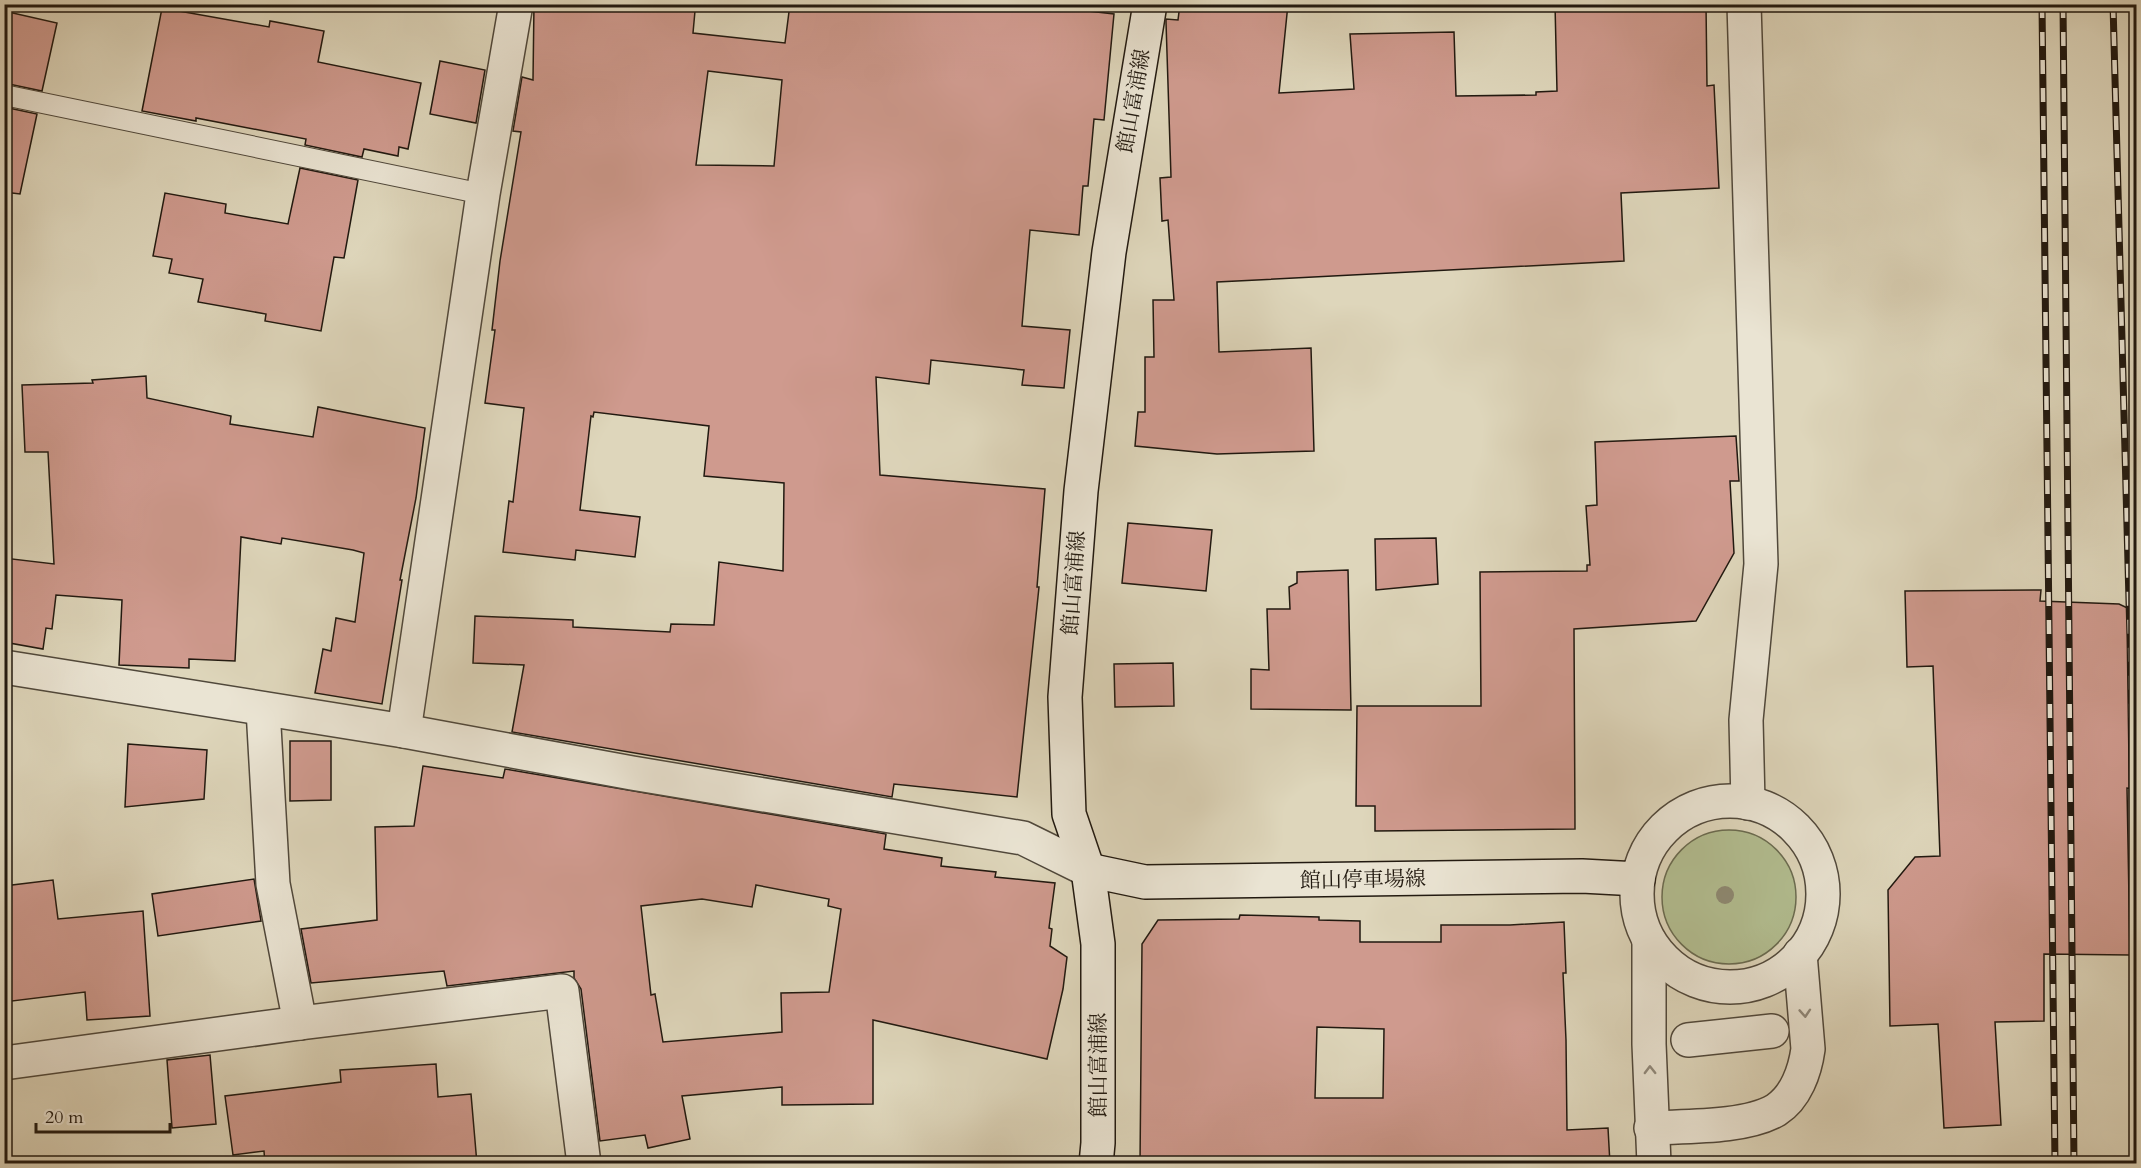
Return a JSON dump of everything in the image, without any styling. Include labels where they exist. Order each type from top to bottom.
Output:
[{"type":"street","points":[[404,731],[483,194],[516,4]]},
{"type":"street","name":"館山富浦線","points":[[1096,1164],[1098,944],[1088,870],[1069,814],[1066,685],[1081,491],[1109,252],[1150,4]]},
{"type":"street","points":[[1744,4],[1761,564],[1746,720],[1748,803]]},
{"type":"street","name":"館山停車場線","points":[[4,667],[404,731],[632,773],[1023,838],[1088,870],[1145,882],[1582,876],[1638,879]]},
{"type":"street","points":[[263,708],[273,884],[300,1023]]},
{"type":"street","points":[[1726,802],[1748,803],[1776,813],[1800,832],[1820,870],[1823,900],[1821,915],[1810,942],[1776,975],[1746,985],[1721,986],[1698,981],[1683,974],[1658,954],[1649,941],[1638,910],[1636,894],[1638,879],[1647,850],[1666,827],[1677,818],[1704,805],[1726,802]]},
{"type":"street","points":[[1649,941],[1653,1164]]},
{"type":"street","points":[[1651,1128],[1713,1125],[1748,1119],[1777,1109],[1786,1101],[1800,1080],[1808,1049],[1800,954]]},
{"type":"street","points":[[4,1063],[562,991],[584,1164]]},
{"type":"street","points":[[1688,1040],[1772,1031]]},
{"type":"lane","points":[[4,95],[483,194]]},
{"type":"green space","points":[[1729,830],[1755,835],[1776,850],[1791,871],[1796,897],[1791,923],[1776,944],[1755,959],[1729,964],[1703,959],[1682,944],[1667,923],[1662,897],[1667,871],[1682,850],[1703,835]]},
{"type":"building","points":[[534,4],[633,4],[695,11],[693,33],[785,43],[790,4],[1027,4],[1114,14],[1104,120],[1094,119],[1088,186],[1083,186],[1079,235],[1030,230],[1022,326],[1070,330],[1064,388],[1022,385],[1024,370],[931,360],[929,384],[876,377],[880,475],[1045,489],[1037,587],[1039,587],[1017,797],[894,784],[892,797],[512,732],[524,665],[473,663],[475,616],[573,620],[573,627],[670,632],[671,624],[714,625],[719,562],[783,571],[784,483],[704,476],[709,426],[594,412],[593,417],[591,416],[580,510],[640,517],[635,557],[576,550],[575,560],[503,552],[509,501],[513,502],[524,408],[485,403],[495,330],[492,330],[500,261],[521,132],[513,131],[522,77],[533,80]],"holes":[[[708,71],[782,80],[774,166],[696,165]]]},
{"type":"building","points":[[1180,4],[1288,4],[1279,93],[1354,89],[1350,34],[1454,32],[1456,96],[1536,95],[1536,92],[1557,91],[1555,4],[1706,4],[1707,86],[1714,85],[1719,188],[1621,193],[1624,261],[1217,282],[1219,352],[1311,348],[1314,451],[1217,454],[1135,446],[1138,412],[1145,412],[1145,357],[1154,357],[1153,300],[1174,300],[1168,220],[1162,221],[1160,178],[1171,177],[1166,19],[1178,20]]},
{"type":"building","points":[[162,8],[269,27],[270,21],[324,31],[318,62],[421,83],[408,149],[399,147],[398,156],[364,149],[362,157],[305,145],[306,139],[196,118],[196,121],[142,111]]},
{"type":"building","points":[[4,11],[57,23],[42,91],[4,83]]},
{"type":"building","points":[[440,61],[485,70],[476,123],[430,114]]},
{"type":"building","points":[[4,107],[37,114],[20,194],[4,192]]},
{"type":"building","points":[[300,168],[358,180],[344,258],[334,257],[321,331],[265,321],[266,314],[198,302],[203,279],[169,273],[172,259],[153,256],[165,193],[226,204],[225,213],[288,224]]},
{"type":"building","points":[[146,376],[147,398],[231,416],[230,424],[313,437],[318,407],[425,428],[416,498],[400,580],[402,580],[382,704],[315,693],[323,649],[331,651],[336,618],[355,622],[364,553],[282,538],[281,544],[241,537],[235,661],[189,659],[189,668],[119,665],[122,600],[56,595],[52,629],[46,628],[43,649],[4,642],[4,558],[54,564],[48,452],[25,452],[22,385],[93,383],[92,380]]},
{"type":"building","points":[[1736,436],[1739,481],[1730,481],[1734,553],[1696,621],[1574,629],[1575,829],[1375,831],[1375,806],[1356,806],[1357,706],[1481,706],[1480,572],[1587,571],[1587,565],[1590,565],[1586,506],[1597,505],[1595,442]]},
{"type":"building","points":[[1128,523],[1212,530],[1206,591],[1122,583]]},
{"type":"building","points":[[1436,538],[1438,584],[1376,590],[1375,539]]},
{"type":"building","points":[[1348,570],[1351,710],[1251,709],[1251,669],[1269,670],[1267,609],[1290,609],[1289,587],[1297,583],[1297,572]]},
{"type":"building","points":[[2041,590],[2040,601],[2119,604],[2136,612],[2136,789],[2127,788],[2130,955],[2044,954],[2044,1021],[1995,1022],[2001,1125],[1944,1128],[1938,1024],[1890,1026],[1888,890],[1915,857],[1940,856],[1933,666],[1907,667],[1905,591]]},
{"type":"building","points":[[1173,663],[1174,706],[1115,707],[1114,664]]},
{"type":"building","points":[[290,741],[331,741],[331,800],[290,801]]},
{"type":"building","points":[[128,744],[207,750],[204,799],[125,807]]},
{"type":"building","points":[[423,766],[503,778],[505,769],[886,834],[884,849],[942,858],[941,866],[996,872],[995,877],[1055,883],[1049,928],[1052,929],[1050,946],[1067,957],[1063,989],[1047,1059],[873,1020],[873,1104],[782,1105],[782,1087],[682,1096],[690,1139],[648,1148],[645,1135],[600,1141],[581,989],[574,978],[574,971],[447,986],[444,971],[311,983],[301,929],[377,920],[375,827],[414,826]],"holes":[[[756,885],[829,899],[828,906],[841,909],[829,992],[781,993],[782,1032],[663,1042],[655,994],[651,995],[641,906],[702,899],[752,907]]]},
{"type":"building","points":[[254,879],[261,921],[158,936],[152,894]]},
{"type":"building","points":[[53,880],[58,919],[143,911],[150,1016],[87,1020],[85,992],[4,1002],[4,886]]},
{"type":"building","points":[[1240,915],[1319,917],[1319,920],[1360,921],[1360,942],[1441,942],[1441,925],[1564,922],[1567,1130],[1608,1128],[1610,1164],[1140,1164],[1142,944],[1158,920],[1239,919]],"holes":[[[1317,1027],[1384,1029],[1383,1098],[1315,1098]]]},
{"type":"building","points":[[210,1055],[216,1124],[172,1128],[167,1060]]},
{"type":"building","points":[[436,1064],[438,1097],[471,1094],[477,1164],[265,1164],[264,1151],[233,1155],[225,1096],[341,1082],[340,1070]]},
{"type":"railway","points":[[2042,4],[2055,1164]]},
{"type":"railway","points":[[2063,4],[2074,1164]]},
{"type":"railway","points":[[2113,4],[2130,638],[2136,1066]]}]
